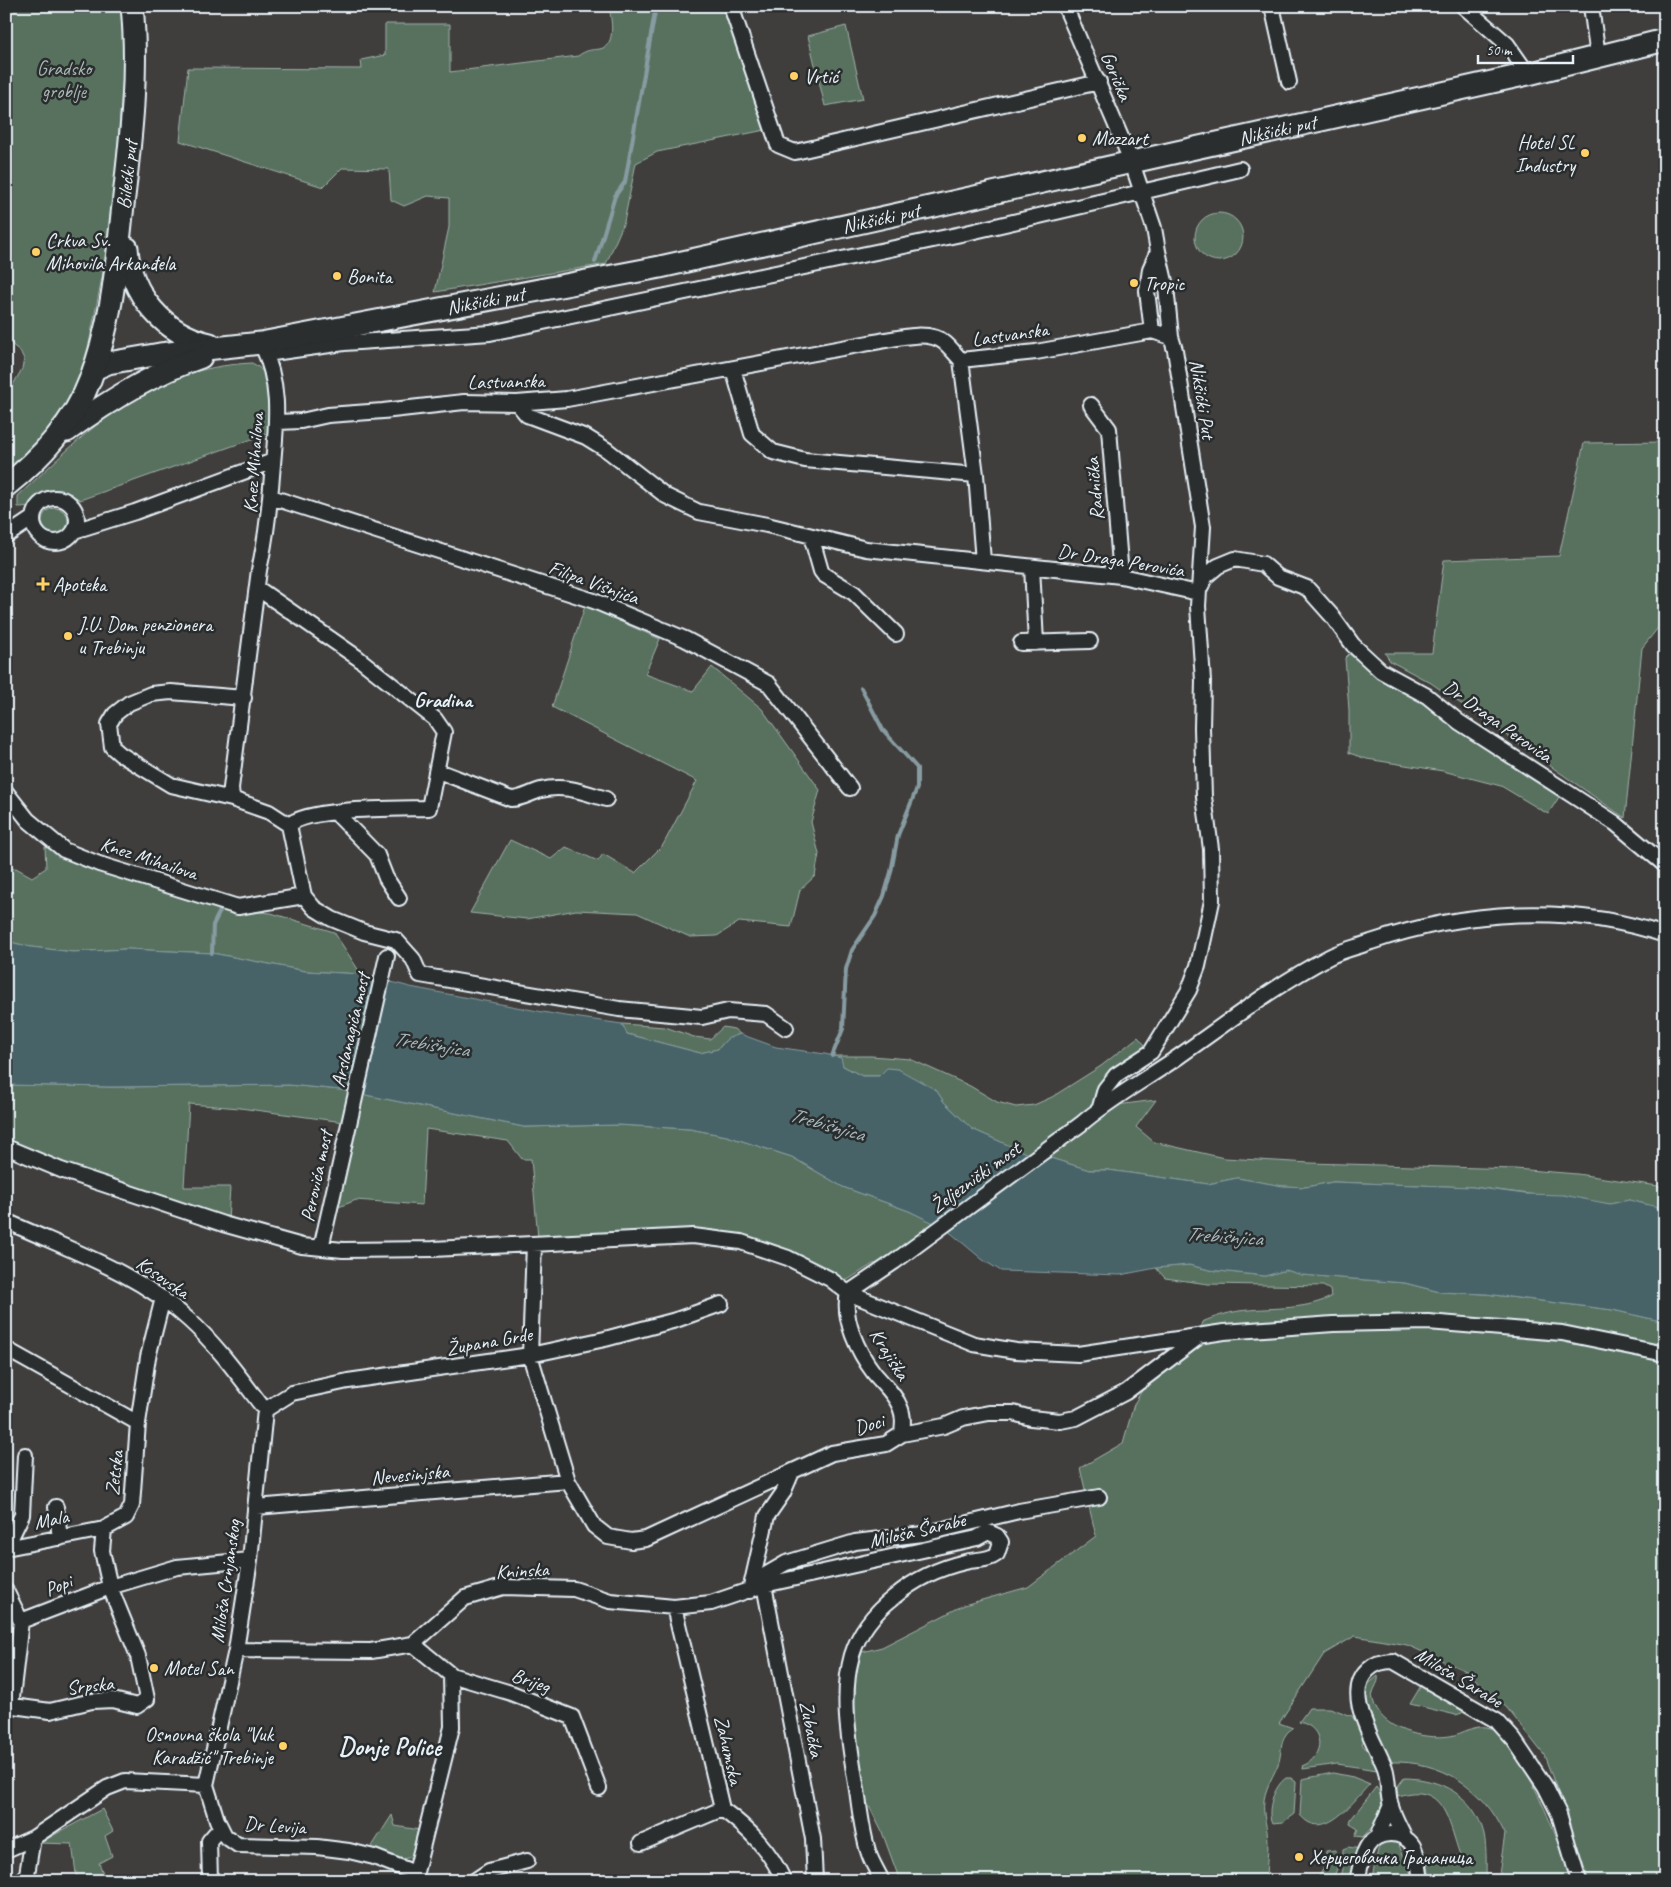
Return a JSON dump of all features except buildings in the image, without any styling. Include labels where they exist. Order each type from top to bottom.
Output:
[{"type":"main road","name":"Bilećki put","points":[[51,443],[82,398],[94,369],[112,304],[122,217],[134,76],[132,6]]},
{"type":"main road","name":"Nikšićki put","points":[[94,369],[108,363],[160,354],[227,347],[264,348],[660,267],[1528,74],[1665,40]]},
{"type":"main road","points":[[122,217],[128,267],[142,298],[158,315],[186,337],[227,347]]},
{"type":"main road","points":[[6,486],[51,443],[95,410],[148,378],[227,347]]},
{"type":"street","points":[[731,6],[778,145],[795,152],[1099,82]]},
{"type":"street","name":"Gorička","points":[[1065,6],[1132,163],[1154,228],[1158,251]]},
{"type":"street","points":[[1272,6],[1289,82]]},
{"type":"street","points":[[1591,6],[1598,56]]},
{"type":"street","points":[[1466,7],[1507,44],[1528,74]]},
{"type":"street","name":"Nikšićki put","points":[[264,348],[490,333],[956,235],[1240,169]]},
{"type":"street","points":[[1152,331],[1148,291],[1150,269],[1158,251]]},
{"type":"street","points":[[1158,251],[1166,286],[1171,337]]},
{"type":"street","name":"Nikšićki Put","points":[[1100,1107],[1105,1088],[1116,1075],[1150,1052],[1177,1012],[1192,982],[1206,936],[1212,901],[1212,877],[1204,797],[1203,681],[1198,593],[1203,527],[1184,401],[1171,337],[1152,331]]},
{"type":"street","name":"Lastvanska","points":[[278,422],[301,421],[328,415],[383,412],[464,402],[517,403],[567,399],[869,343],[920,336],[932,337],[944,342],[961,360],[1036,352],[1152,331]]},
{"type":"street","name":"Knez Mihailova","points":[[232,799],[231,788],[271,497],[278,422],[275,386],[264,348]]},
{"type":"street","points":[[961,360],[976,475],[984,561]]},
{"type":"street","points":[[733,369],[752,434],[773,452],[805,460],[976,475]]},
{"type":"street","name":"Dr Draga Perovića","points":[[517,403],[527,415],[586,437],[607,450],[666,496],[699,512],[866,549],[1121,576],[1198,593],[1206,576],[1218,566],[1235,559],[1263,564],[1278,576],[1307,588],[1332,616],[1353,645],[1381,671],[1427,696],[1466,727],[1615,824],[1641,843],[1665,865]]},
{"type":"street","name":"Radnička","points":[[1091,405],[1109,429],[1121,576]]},
{"type":"street","points":[[33,518],[36,532],[48,541],[63,541],[74,531],[135,512],[273,461]]},
{"type":"street","name":"Filipa Višnjića","points":[[271,497],[594,601],[685,639],[770,684],[850,788]]},
{"type":"street","points":[[6,536],[33,518],[39,505],[52,499],[58,499],[70,505],[74,511],[76,524],[74,531]]},
{"type":"street","points":[[812,536],[821,571],[824,575],[854,593],[896,634]]},
{"type":"street","points":[[1032,567],[1036,643]]},
{"type":"street","points":[[257,588],[358,658],[435,719],[444,732],[438,771],[429,808],[335,812],[296,819],[289,824]]},
{"type":"street","points":[[1021,643],[1090,641]]},
{"type":"street","points":[[244,698],[170,692],[151,694],[128,703],[115,714],[109,724],[112,747],[120,754],[171,785],[232,799],[269,812],[289,824],[304,896],[314,908],[332,919],[364,932],[396,940],[413,959],[420,975],[619,1009],[702,1017],[728,1011],[766,1014],[786,1028]]},
{"type":"street","points":[[438,771],[511,799],[519,799],[556,786],[574,788],[606,799]]},
{"type":"street","name":"Knez Mihailova","points":[[6,792],[28,820],[64,850],[99,864],[238,907],[304,896]]},
{"type":"street","points":[[335,812],[377,855],[386,878],[399,898]]},
{"type":"street","name":"Željeznički most","points":[[848,1293],[894,1262],[1081,1124],[1100,1107],[1177,1058],[1227,1020],[1330,956],[1413,928],[1466,919],[1529,913],[1576,915],[1641,927],[1665,935]]},
{"type":"street","name":"Arslanagića most","points":[[351,1112],[387,956]]},
{"type":"street","name":"Perovića most","points":[[321,1248],[351,1112]]},
{"type":"street","points":[[6,1146],[61,1170],[223,1224],[302,1246],[321,1248],[433,1249],[692,1236],[740,1242],[811,1268],[848,1293],[974,1344],[1016,1351],[1078,1354],[1224,1332],[1333,1324],[1428,1322],[1562,1333],[1665,1354]]},
{"type":"street","name":"Kosovska","points":[[6,1221],[129,1277],[163,1298],[190,1320],[218,1349],[265,1410]]},
{"type":"street","name":"Doci","points":[[534,1244],[530,1355],[568,1481],[594,1526],[608,1537],[631,1542],[646,1539],[832,1453],[886,1444],[902,1434],[944,1426],[963,1418],[989,1412],[1013,1413],[1031,1418],[1060,1421],[1076,1418],[1126,1392],[1200,1336]]},
{"type":"street","name":"Krajiška","points":[[848,1293],[847,1314],[853,1335],[873,1371],[901,1408],[902,1434]]},
{"type":"street","name":"Zetska","points":[[104,1529],[126,1517],[132,1505],[138,1423],[148,1358],[163,1298]]},
{"type":"street","name":"Župana Grde","points":[[265,1410],[292,1393],[348,1381],[530,1355],[605,1340],[676,1320],[720,1304]]},
{"type":"street","points":[[6,1349],[138,1423]]},
{"type":"street","name":"Miloša Crnjanskog","points":[[206,1786],[236,1650],[250,1560],[265,1410]]},
{"type":"street","points":[[6,1548],[22,1515],[25,1455]]},
{"type":"street","points":[[750,1591],[768,1516],[783,1493],[792,1472]]},
{"type":"street","name":"Nevesinjska","points":[[256,1507],[568,1481]]},
{"type":"street","name":"Miloša Šarabe","points":[[882,1881],[869,1855],[861,1822],[849,1738],[847,1681],[853,1653],[862,1632],[877,1612],[894,1596],[943,1568],[992,1558],[1001,1548],[1000,1542],[997,1536],[988,1532],[977,1538],[764,1585],[767,1574],[773,1569],[855,1542],[923,1534],[1019,1511],[1099,1497]]},
{"type":"street","points":[[56,1507],[60,1538]]},
{"type":"street","points":[[104,1529],[102,1551],[110,1587],[177,1567],[250,1560]]},
{"type":"street","name":"Mala","points":[[6,1548],[104,1529]]},
{"type":"street","name":"Kninska","points":[[413,1644],[465,1598],[502,1587],[574,1589],[610,1601],[674,1607],[711,1603],[764,1585]]},
{"type":"street","name":"Zubačka","points":[[764,1585],[813,1839],[815,1881]]},
{"type":"street","name":"Popi","points":[[21,1621],[110,1587]]},
{"type":"street","name":"Srpska","points":[[9,1705],[50,1711],[92,1701],[113,1700],[137,1706],[147,1698],[138,1656],[110,1587]]},
{"type":"street","points":[[6,1591],[21,1621],[9,1705]]},
{"type":"street","name":"Zahumska","points":[[674,1607],[722,1809],[747,1827],[774,1860],[784,1881]]},
{"type":"street","points":[[236,1650],[371,1652],[413,1644]]},
{"type":"street","name":"Brijeg","points":[[413,1644],[451,1675],[511,1693],[572,1717],[598,1788]]},
{"type":"street","name":"Miloša Šarabe","points":[[1391,1805],[1386,1770],[1358,1705],[1357,1692],[1365,1672],[1376,1664],[1387,1661],[1393,1661],[1497,1721],[1514,1740],[1545,1786],[1559,1814],[1579,1881]]},
{"type":"street","points":[[414,1877],[439,1786],[452,1728],[451,1675]]},
{"type":"street","points":[[6,1850],[32,1838],[107,1788],[124,1781],[206,1786]]},
{"type":"street","name":"Dr Levija","points":[[206,1786],[220,1828],[226,1836],[238,1845],[317,1847],[349,1851],[374,1857],[414,1877]]},
{"type":"street","points":[[1357,1881],[1367,1846],[1377,1837],[1391,1805]]},
{"type":"street","points":[[1391,1805],[1405,1838]]},
{"type":"street","points":[[641,1843],[722,1809]]},
{"type":"street","points":[[210,1881],[209,1841],[220,1828]]},
{"type":"street","points":[[1377,1837],[1392,1834],[1405,1838],[1414,1846],[1421,1881]]},
{"type":"street","points":[[20,1881],[27,1874],[32,1838]]},
{"type":"street","points":[[474,1881],[489,1870],[527,1862]]},
{"type":"green space","name":"Gradsko groblje","points":[[6,6],[121,6],[124,61],[112,226],[81,385],[69,408],[6,480],[6,397],[22,369],[24,359],[20,351],[6,340]]},
{"type":"green space","points":[[609,6],[726,6],[765,130],[657,152],[636,163],[624,222],[606,264],[435,292],[449,227],[449,198],[428,196],[404,206],[391,200],[389,169],[342,168],[323,187],[180,141],[188,68],[362,69],[361,60],[385,55],[385,24],[450,24],[450,72],[578,56],[588,51],[605,47],[609,42],[612,31]]},
{"type":"green space","points":[[846,26],[863,99],[825,106],[808,36]]},
{"type":"green space","points":[[1214,213],[1224,213],[1233,217],[1239,223],[1243,237],[1239,251],[1233,257],[1224,261],[1214,261],[1205,257],[1199,251],[1195,242],[1195,232],[1199,223],[1205,217]]},
{"type":"green space","points":[[252,363],[260,368],[269,384],[272,403],[272,432],[80,500],[71,494],[60,492],[47,496],[35,506],[18,507],[18,496],[70,447],[123,406],[151,389],[181,376],[215,367]]},
{"type":"green space","points":[[1665,442],[1665,619],[1642,648],[1625,818],[1431,683],[1390,661],[1385,653],[1432,653],[1444,560],[1559,556],[1584,443]]},
{"type":"green space","points":[[55,508],[65,511],[68,521],[65,531],[55,534],[45,531],[42,521],[45,511]]},
{"type":"green space","points":[[585,606],[660,639],[645,674],[693,691],[712,667],[762,709],[820,790],[811,822],[819,854],[815,876],[800,890],[791,927],[739,922],[717,936],[690,937],[637,913],[576,910],[527,919],[470,913],[510,840],[551,859],[566,847],[598,861],[603,854],[635,873],[663,845],[697,781],[552,707]]},
{"type":"green space","points":[[1349,654],[1381,678],[1414,694],[1469,737],[1563,791],[1548,814],[1501,786],[1443,771],[1367,759],[1349,753],[1349,710],[1345,658]]},
{"type":"green space","points":[[45,847],[81,864],[233,910],[271,913],[334,932],[361,974],[305,971],[212,953],[126,949],[73,952],[31,947],[6,941],[6,870],[16,868],[32,877],[46,868]]},
{"type":"green space","points":[[622,1024],[665,1027],[694,1037],[710,1039],[723,1027],[734,1029],[740,1034],[727,1039],[718,1049],[700,1053],[627,1034]]},
{"type":"green space","points":[[1138,1037],[1151,1052],[1116,1075],[1101,1107],[1156,1100],[1136,1127],[1154,1142],[1224,1158],[1310,1163],[1515,1169],[1577,1174],[1665,1187],[1665,1209],[1629,1200],[1610,1204],[1472,1187],[1333,1182],[1306,1187],[1282,1186],[1237,1178],[1208,1184],[1108,1170],[1089,1170],[1044,1156],[1030,1155],[972,1129],[944,1102],[936,1090],[879,1076],[862,1076],[843,1066],[832,1056],[910,1059],[970,1086],[997,1102],[1016,1107],[1034,1105],[1052,1097],[1101,1066]]},
{"type":"green space","points":[[6,1085],[112,1087],[289,1085],[341,1090],[524,1127],[618,1125],[690,1129],[727,1136],[792,1157],[843,1187],[909,1211],[937,1224],[881,1263],[873,1264],[846,1281],[742,1237],[712,1230],[538,1238],[531,1159],[522,1159],[508,1141],[426,1129],[422,1205],[356,1200],[334,1209],[351,1123],[240,1108],[189,1104],[184,1187],[230,1187],[228,1221],[6,1147]]},
{"type":"green space","points":[[1189,1265],[1210,1270],[1265,1276],[1286,1270],[1303,1275],[1405,1283],[1440,1292],[1486,1294],[1613,1310],[1665,1322],[1665,1349],[1474,1321],[1199,1332],[1202,1322],[1220,1315],[1239,1311],[1309,1305],[1331,1297],[1330,1290],[1323,1286],[1208,1284],[1165,1278],[1156,1268]]},
{"type":"green space","points":[[1427,1326],[1561,1337],[1665,1358],[1665,1881],[1589,1881],[1544,1755],[1507,1708],[1466,1671],[1407,1645],[1355,1636],[1324,1654],[1279,1723],[1293,1728],[1284,1737],[1279,1761],[1265,1794],[1264,1811],[1268,1842],[1266,1881],[900,1881],[882,1832],[863,1794],[853,1731],[856,1674],[862,1652],[882,1647],[964,1605],[1028,1587],[1096,1536],[1080,1468],[1123,1443],[1134,1404],[1169,1345],[1223,1336]]},
{"type":"green space","points":[[1378,1676],[1378,1682],[1372,1696],[1377,1710],[1384,1719],[1404,1731],[1440,1737],[1485,1727],[1490,1728],[1502,1737],[1515,1752],[1539,1797],[1559,1845],[1571,1881],[1498,1881],[1505,1834],[1496,1817],[1485,1803],[1473,1790],[1443,1772],[1426,1766],[1389,1762],[1364,1709],[1366,1686]]},
{"type":"green space","points":[[1422,1684],[1463,1708],[1462,1713],[1456,1715],[1410,1704]]},
{"type":"green space","points":[[1309,1708],[1330,1708],[1352,1716],[1365,1737],[1362,1744],[1365,1748],[1370,1749],[1377,1770],[1337,1764],[1303,1769],[1302,1766],[1310,1762],[1315,1756],[1319,1743],[1314,1730],[1308,1725],[1299,1722]]},
{"type":"green space","points":[[1333,1773],[1353,1777],[1370,1784],[1338,1817],[1319,1825],[1309,1823],[1300,1815],[1302,1779]]},
{"type":"green space","points":[[1286,1778],[1291,1778],[1296,1782],[1294,1814],[1283,1822],[1272,1823],[1270,1812],[1272,1799],[1278,1787]]},
{"type":"green space","points":[[1404,1778],[1430,1781],[1443,1786],[1454,1792],[1473,1809],[1484,1834],[1486,1881],[1430,1881],[1428,1865],[1460,1855],[1448,1818],[1435,1799],[1426,1794],[1414,1793],[1398,1796],[1397,1787]]},
{"type":"green space","points":[[1376,1787],[1382,1801],[1380,1814],[1373,1826],[1363,1837],[1355,1836],[1358,1829],[1350,1824],[1351,1819]]},
{"type":"green space","points":[[102,1809],[113,1831],[105,1836],[112,1856],[99,1863],[106,1881],[77,1881],[72,1844],[39,1843]]},
{"type":"green space","points":[[392,1815],[395,1826],[426,1831],[419,1849],[412,1857],[393,1858],[369,1851]]},
{"type":"green space","points":[[1396,1838],[1414,1881],[1371,1881],[1380,1841]]},
{"type":"green space","points":[[1348,1847],[1361,1849],[1352,1881],[1339,1881],[1343,1849]]},
{"type":"green space","points":[[1336,1850],[1337,1869],[1332,1881],[1316,1881],[1325,1866],[1326,1851]]},
{"type":"water","name":"Trebišnjica","points":[[6,941],[31,947],[73,952],[126,949],[212,953],[305,971],[361,974],[410,987],[559,1015],[622,1024],[627,1034],[700,1053],[718,1049],[727,1039],[740,1034],[776,1047],[841,1058],[843,1066],[862,1076],[879,1076],[887,1068],[898,1069],[936,1090],[944,1102],[972,1129],[1030,1155],[1044,1156],[1089,1170],[1108,1170],[1208,1184],[1237,1178],[1283,1186],[1306,1187],[1333,1182],[1472,1187],[1525,1194],[1563,1195],[1610,1204],[1629,1200],[1665,1209],[1665,1322],[1613,1310],[1486,1294],[1440,1292],[1405,1283],[1302,1275],[1286,1270],[1265,1276],[1210,1270],[1189,1265],[1156,1268],[1120,1275],[1001,1271],[983,1260],[946,1229],[909,1211],[843,1187],[792,1157],[727,1136],[690,1129],[618,1125],[524,1127],[341,1090],[289,1085],[112,1087],[6,1085]]},
{"type":"waterway","points":[[595,262],[615,196],[625,182],[656,6]]},
{"type":"waterway","points":[[832,1056],[843,1029],[846,969],[852,950],[875,916],[884,896],[898,835],[917,788],[917,768],[883,730],[861,688]]},
{"type":"waterway","points":[[212,953],[213,925],[220,911]]},
{"type":"place","name":"Vrtić","points":[[794,76]]},
{"type":"place","name":"Mozzart","points":[[1082,138]]},
{"type":"place","name":"Hotel SL Industry","points":[[1585,153]]},
{"type":"place","name":"Crkva Sv. Mihovila Arkanđela","points":[[36,252]]},
{"type":"place","name":"Bonita","points":[[337,276]]},
{"type":"place","name":"Tropic","points":[[1134,283]]},
{"type":"place","name":"Apoteka","points":[[43,584]]},
{"type":"place","name":"J.U. Dom penzionera u Trebinju","points":[[68,636]]},
{"type":"place","name":"Motel San","points":[[154,1668]]},
{"type":"place","name":"Osnovna škola \"Vuk Karadžić\" Trebinje","points":[[283,1746]]},
{"type":"place","name":"Херцеговачка Грачаница","points":[[1299,1857]]},
{"type":"district","name":"Gradina","points":[[443,700]]},
{"type":"district","name":"Donje Police","points":[[390,1746]]}]
